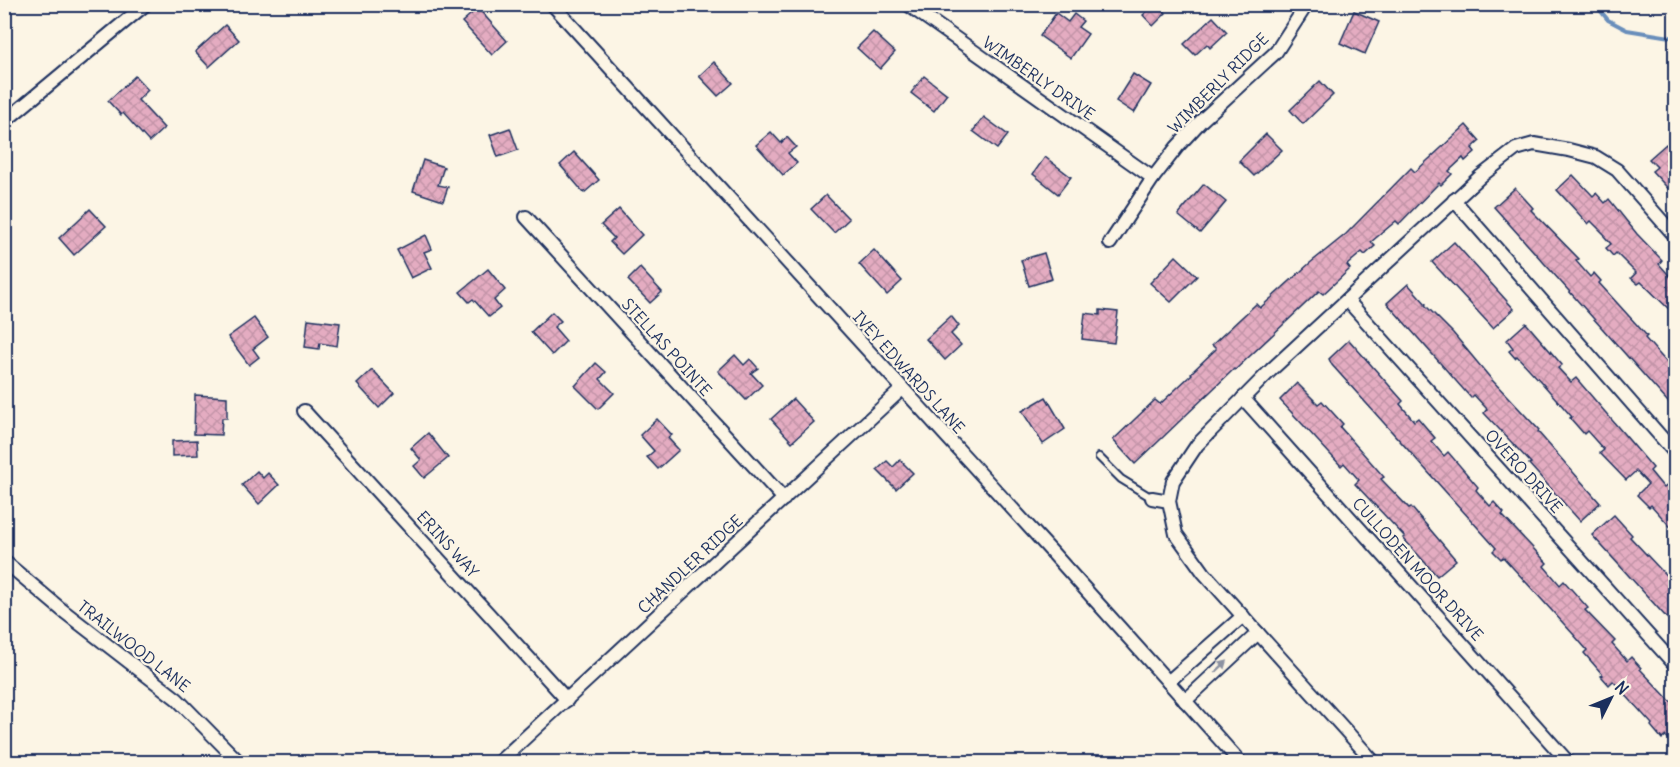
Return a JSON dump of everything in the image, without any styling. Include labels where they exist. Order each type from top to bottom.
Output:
[{"type":"street","points":[[4,122],[146,4]]},
{"type":"street","name":"IVEY EDWARDS LANE","points":[[552,4],[1240,762]]},
{"type":"street","name":"WIMBERLY DRIVE","points":[[907,4],[1153,178]]},
{"type":"street","name":"WIMBERLY RIDGE","points":[[1110,243],[1153,178],[1177,147],[1201,121],[1276,51],[1307,4]]},
{"type":"street","points":[[1374,762],[1204,573],[1176,534],[1169,501],[1173,481],[1197,445],[1243,398],[1454,200],[1516,150],[1534,144],[1596,157],[1617,170],[1676,237]]},
{"type":"street","points":[[1454,200],[1676,454]]},
{"type":"street","name":"STELLAS POINTE","points":[[526,217],[784,499]]},
{"type":"street","name":"OVERO DRIVE","points":[[1347,300],[1676,666]]},
{"type":"street","name":"CHANDLER RIDGE","points":[[499,762],[902,389]]},
{"type":"street","name":"CULLODEN MOOR DRIVE","points":[[1243,398],[1568,762]]},
{"type":"street","name":"ERINS WAY","points":[[304,411],[567,700]]},
{"type":"street","points":[[1152,498],[1169,501]]},
{"type":"street","name":"TRAILWOOD LANE","points":[[4,561],[62,610],[177,699],[239,762]]},
{"type":"street","points":[[1168,682],[1243,616]]},
{"type":"street","points":[[1185,701],[1258,633]]},
{"type":"lane","points":[[1099,457],[1121,479],[1152,498]]},
{"type":"building","points":[[1158,4],[1166,13],[1153,26],[1143,15]]},
{"type":"building","points":[[478,8],[507,41],[492,55],[462,22]]},
{"type":"building","points":[[1354,11],[1379,22],[1365,54],[1340,43]]},
{"type":"building","points":[[1056,13],[1068,22],[1074,14],[1083,21],[1078,27],[1088,34],[1071,58],[1040,36]]},
{"type":"building","points":[[1213,17],[1227,32],[1210,48],[1207,44],[1195,55],[1184,44]]},
{"type":"building","points":[[225,25],[239,40],[209,67],[195,52]]},
{"type":"building","points":[[873,32],[895,52],[880,69],[857,48]]},
{"type":"building","points":[[714,62],[733,83],[718,96],[699,76]]},
{"type":"building","points":[[1133,74],[1151,85],[1134,113],[1116,101]]},
{"type":"building","points":[[135,76],[148,90],[138,100],[164,128],[149,142],[123,113],[121,115],[108,101]]},
{"type":"building","points":[[924,76],[947,94],[934,111],[911,93]]},
{"type":"building","points":[[1320,81],[1333,95],[1303,124],[1290,110]]},
{"type":"building","points":[[984,117],[1008,135],[997,149],[973,131]]},
{"type":"building","points":[[1466,125],[1480,141],[1472,148],[1475,152],[1465,161],[1463,158],[1449,171],[1452,174],[1441,185],[1439,183],[1399,224],[1396,221],[1371,242],[1375,246],[1365,255],[1362,252],[1347,265],[1350,269],[1323,294],[1319,291],[1135,464],[1113,440],[1155,400],[1160,404],[1192,374],[1216,349],[1212,345],[1256,304],[1260,308],[1346,234],[1411,168],[1415,172]]},
{"type":"building","points":[[510,128],[518,150],[498,157],[490,135]]},
{"type":"building","points":[[771,132],[781,143],[787,137],[796,147],[788,153],[797,163],[783,175],[756,145]]},
{"type":"building","points":[[1266,134],[1282,150],[1254,176],[1239,161]]},
{"type":"building","points":[[1666,144],[1676,155],[1676,197],[1652,171],[1657,167],[1649,159]]},
{"type":"building","points":[[574,152],[599,180],[584,193],[560,165]]},
{"type":"building","points":[[1045,157],[1071,177],[1058,194],[1033,174]]},
{"type":"building","points":[[423,160],[444,167],[438,185],[448,187],[443,201],[413,191]]},
{"type":"building","points":[[1573,175],[1593,196],[1596,193],[1605,203],[1609,199],[1637,234],[1662,260],[1659,264],[1676,283],[1676,316],[1641,282],[1638,284],[1631,278],[1636,273],[1616,253],[1613,256],[1606,248],[1611,244],[1605,235],[1591,221],[1588,224],[1557,190]]},
{"type":"building","points":[[1204,184],[1226,202],[1200,233],[1178,215]]},
{"type":"building","points":[[1515,188],[1533,208],[1531,210],[1579,259],[1576,261],[1590,277],[1594,273],[1601,281],[1599,283],[1647,336],[1645,338],[1676,373],[1676,411],[1494,207]]},
{"type":"building","points":[[826,195],[849,219],[834,233],[811,209]]},
{"type":"building","points":[[90,209],[106,226],[74,255],[59,238]]},
{"type":"building","points":[[619,209],[642,235],[622,254],[610,242],[614,238],[601,225]]},
{"type":"building","points":[[426,235],[432,249],[424,252],[432,268],[411,278],[397,250]]},
{"type":"building","points":[[1454,242],[1514,309],[1493,328],[1432,262]]},
{"type":"building","points":[[874,250],[902,281],[887,295],[859,264]]},
{"type":"building","points":[[1044,253],[1052,279],[1029,286],[1021,260]]},
{"type":"building","points":[[1176,256],[1197,276],[1171,302],[1150,283]]},
{"type":"building","points":[[640,268],[662,292],[650,303],[628,280]]},
{"type":"building","points":[[488,269],[505,290],[494,300],[500,308],[489,317],[473,299],[469,302],[460,292]]},
{"type":"building","points":[[1408,284],[1539,430],[1538,432],[1600,503],[1580,521],[1529,464],[1531,463],[1484,413],[1487,409],[1474,395],[1471,398],[1387,303]]},
{"type":"building","points":[[1100,310],[1118,312],[1114,343],[1082,339],[1085,313],[1100,315]]},
{"type":"building","points":[[552,312],[561,321],[554,327],[566,341],[552,355],[531,332]]},
{"type":"building","points":[[951,316],[959,326],[951,334],[961,345],[945,360],[926,339]]},
{"type":"building","points":[[254,318],[268,337],[253,349],[259,357],[249,365],[228,337]]},
{"type":"building","points":[[308,319],[340,323],[337,346],[320,343],[319,349],[305,347]]},
{"type":"building","points":[[1526,323],[1562,365],[1558,368],[1571,382],[1576,378],[1653,468],[1650,471],[1664,488],[1669,484],[1676,491],[1676,533],[1651,505],[1649,507],[1637,495],[1648,484],[1636,471],[1626,480],[1600,453],[1604,450],[1587,431],[1584,434],[1542,383],[1517,356],[1515,358],[1509,351],[1513,348],[1507,340]]},
{"type":"building","points":[[1349,340],[1403,401],[1400,404],[1414,421],[1418,418],[1435,438],[1431,441],[1444,456],[1448,452],[1478,487],[1476,490],[1490,506],[1494,502],[1504,513],[1502,515],[1547,563],[1544,566],[1560,585],[1564,581],[1588,608],[1585,610],[1615,641],[1612,644],[1627,661],[1631,657],[1676,707],[1676,747],[1666,736],[1662,739],[1651,726],[1652,724],[1613,681],[1609,685],[1584,653],[1587,650],[1503,557],[1501,559],[1493,551],[1496,548],[1332,365],[1329,359]]},
{"type":"building","points":[[735,355],[744,365],[750,359],[758,368],[751,373],[762,385],[746,400],[718,371]]},
{"type":"building","points":[[596,363],[606,372],[600,379],[614,393],[598,409],[575,386]]},
{"type":"building","points":[[372,370],[394,393],[379,408],[357,384]]},
{"type":"building","points":[[1297,383],[1318,404],[1322,401],[1343,424],[1340,427],[1384,477],[1381,479],[1409,508],[1411,507],[1456,560],[1437,576],[1403,538],[1405,537],[1355,484],[1359,480],[1344,463],[1341,466],[1280,400]]},
{"type":"building","points":[[195,395],[227,397],[227,418],[222,418],[221,435],[194,434]]},
{"type":"building","points":[[1046,397],[1065,429],[1043,444],[1022,411]]},
{"type":"building","points":[[793,399],[814,422],[792,442],[771,419]]},
{"type":"building","points":[[657,419],[672,435],[668,438],[679,450],[658,469],[647,457],[654,451],[640,435]]},
{"type":"building","points":[[428,433],[448,458],[424,478],[414,466],[421,460],[411,448]]},
{"type":"building","points":[[197,440],[198,455],[172,456],[172,441]]},
{"type":"building","points":[[900,460],[913,473],[896,489],[877,470],[887,461],[893,467]]},
{"type":"building","points":[[257,471],[263,478],[268,473],[279,485],[259,504],[242,485]]},
{"type":"building","points":[[1614,515],[1632,535],[1630,537],[1676,586],[1676,628],[1592,535]]},
{"type":"waterway","points":[[1595,4],[1608,20],[1627,30],[1676,38]]}]
